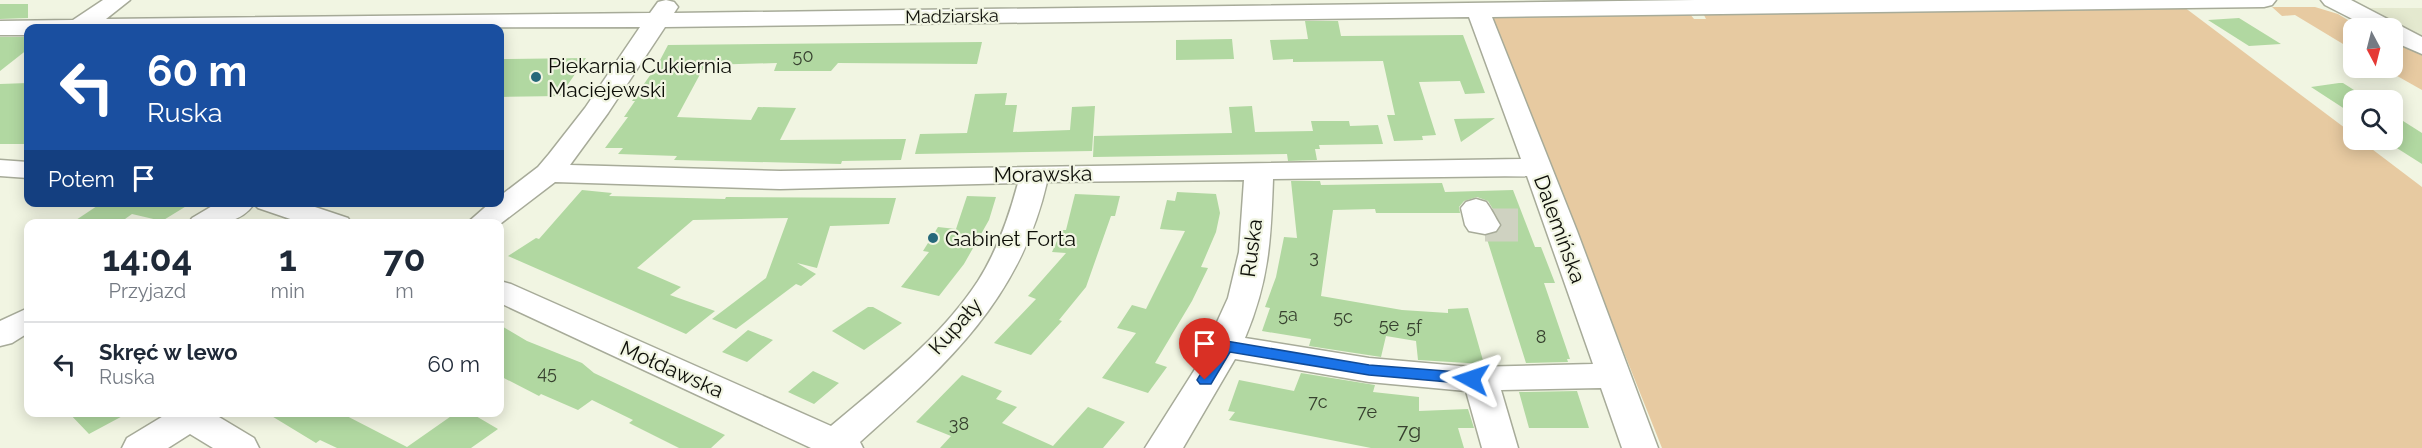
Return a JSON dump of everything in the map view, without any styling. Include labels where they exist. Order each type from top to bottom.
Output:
[{"type":"street","points":[[83,24],[118,0]]},
{"type":"street","points":[[360,23],[385,0]]},
{"type":"street","name":"Madziarska","points":[[290,24],[664,10],[1413,5],[1478,10],[1656,4],[2264,0]]},
{"type":"street","points":[[2333,0],[2368,18]]},
{"type":"street","points":[[504,206],[548,173],[594,113],[664,10]]},
{"type":"street","name":"Dalemińska","points":[[1478,10],[1538,167],[1640,448]]},
{"type":"street","name":"Madziarska","points":[[0,28],[24,28]]},
{"type":"street","points":[[2403,38],[2422,47]]},
{"type":"street","name":"Morawska","points":[[548,173],[780,180],[1538,167]]},
{"type":"street","points":[[0,168],[24,170]]},
{"type":"street","name":"Ruska","points":[[1162,448],[1175,432],[1226,346],[1250,276],[1259,171]]},
{"type":"street","name":"Kupały","points":[[837,446],[938,348],[982,299],[1018,232],[1035,174]]},
{"type":"street","points":[[212,219],[232,207]]},
{"type":"street","points":[[284,207],[321,219]]},
{"type":"street","points":[[488,219],[503,207]]},
{"type":"street","name":"Mołdawska","points":[[504,293],[837,446]]},
{"type":"street","points":[[0,335],[24,321]]},
{"type":"street","points":[[1226,346],[1369,370],[1480,378],[1612,376]]},
{"type":"street","points":[[1480,378],[1500,448]]},
{"type":"street","points":[[140,448],[192,417]]},
{"type":"street","points":[[198,417],[241,448]]},
{"type":"shaded area","points":[[2184,7],[2343,126],[2343,150],[2373,150],[2422,187],[2422,448],[1662,448],[1490,16],[1690,14],[1694,19],[1706,19],[1703,13]]},
{"type":"shaded area","points":[[2272,7],[2315,7],[2338,14],[2345,18],[2343,44],[2295,15],[2282,16]]},
{"type":"shaded area","points":[[2370,8],[2422,8],[2422,37],[2403,26],[2403,18],[2388,18]]},
{"type":"shaded area","points":[[2403,45],[2422,55],[2422,90],[2401,78],[2403,78]]},
{"type":"building","points":[[0,4],[28,4],[28,18],[0,19]]},
{"type":"building","points":[[2239,18],[2281,44],[2249,46],[2208,20]]},
{"type":"building","points":[[1305,21],[1338,21],[1341,36],[1463,35],[1485,93],[1465,94],[1460,81],[1419,82],[1436,135],[1422,136],[1423,140],[1394,141],[1387,115],[1395,115],[1383,61],[1293,62],[1293,59],[1273,60],[1270,40],[1308,39]]},
{"type":"building","points":[[0,37],[24,37],[24,52],[0,71]]},
{"type":"building","points":[[1232,39],[1234,59],[1176,60],[1176,40]]},
{"type":"building","points":[[982,42],[977,64],[838,63],[831,71],[774,71],[777,63],[705,65],[677,117],[751,120],[758,107],[796,108],[780,140],[906,139],[901,160],[842,161],[841,164],[674,160],[677,156],[618,154],[623,148],[605,148],[628,117],[624,117],[635,101],[632,101],[658,64],[668,45]]},
{"type":"building","name":"Piekarnia Cukiernia Maciejewski","points":[[586,58],[560,96],[504,97],[504,59]]},
{"type":"building","points":[[24,83],[24,144],[0,144],[0,84]]},
{"type":"building","points":[[2343,83],[2354,90],[2343,90],[2343,108],[2311,87]]},
{"type":"building","points":[[1007,93],[1005,105],[1017,105],[1013,132],[1070,130],[1072,107],[1095,106],[1092,151],[915,154],[920,134],[967,133],[975,94]]},
{"type":"building","points":[[1252,106],[1255,132],[1313,131],[1311,121],[1349,121],[1350,126],[1378,125],[1383,144],[1319,145],[1320,149],[1315,149],[1317,160],[1288,161],[1287,154],[1093,157],[1094,136],[1232,133],[1229,107]]},
{"type":"building","points":[[1495,118],[1461,142],[1454,119]]},
{"type":"building","points":[[2403,121],[2422,133],[2422,164],[2400,150],[2403,150]]},
{"type":"building","points":[[1291,181],[1320,181],[1321,185],[1442,183],[1445,192],[1513,190],[1535,247],[1541,247],[1555,283],[1544,283],[1570,359],[1567,359],[1568,362],[1526,363],[1486,236],[1498,232],[1502,224],[1488,201],[1477,197],[1464,201],[1459,207],[1460,213],[1376,213],[1375,209],[1333,210],[1321,296],[1402,310],[1448,313],[1448,309],[1468,308],[1484,364],[1418,360],[1416,341],[1386,336],[1381,357],[1309,346],[1311,339],[1262,331],[1270,308],[1265,307],[1276,277],[1284,237],[1297,238]]},
{"type":"building","points":[[582,190],[612,193],[609,196],[725,199],[726,197],[896,198],[889,224],[830,226],[817,268],[797,263],[816,274],[801,286],[796,284],[736,329],[712,319],[766,278],[788,218],[693,220],[637,268],[681,287],[670,295],[715,311],[686,334],[508,256],[536,238],[539,239]]},
{"type":"building","points":[[1177,192],[1216,194],[1220,213],[1216,232],[1201,267],[1208,268],[1192,301],[1155,363],[1167,367],[1148,393],[1102,378],[1136,333],[1117,328],[1132,305],[1146,309],[1185,231],[1160,229],[1167,200],[1175,201]]},
{"type":"building","points":[[1075,194],[1120,196],[1115,216],[1111,216],[1086,287],[1059,320],[1062,321],[1031,355],[994,343],[1036,299],[1028,296],[1066,253],[1052,252],[1062,230],[1066,230]]},
{"type":"building","points":[[967,196],[996,197],[989,220],[964,264],[939,296],[901,287],[929,252],[923,251],[938,227],[956,229]]},
{"type":"building","points":[[96,207],[185,207],[165,219],[132,214],[125,219],[78,219]]},
{"type":"building","points":[[868,307],[873,307],[902,323],[864,350],[832,331]]},
{"type":"building","points":[[504,327],[527,341],[582,363],[594,373],[725,435],[711,448],[679,448],[629,423],[633,420],[592,400],[578,410],[541,394],[539,396],[504,378]]},
{"type":"building","points":[[748,330],[773,340],[747,362],[722,352]]},
{"type":"building","points":[[813,371],[839,383],[814,404],[788,392]]},
{"type":"building","points":[[1301,373],[1375,385],[1373,392],[1419,397],[1419,411],[1468,409],[1474,428],[1458,428],[1464,448],[1371,448],[1229,420],[1235,412],[1228,411],[1239,380],[1294,391]]},
{"type":"building","points":[[962,375],[1002,391],[996,399],[1017,407],[1002,423],[1053,446],[1088,407],[1125,422],[1103,448],[940,448],[951,436],[916,422]]},
{"type":"building","points":[[1577,391],[1589,428],[1529,428],[1519,392]]},
{"type":"building","points":[[73,417],[121,417],[89,434]]},
{"type":"building","points":[[273,417],[349,417],[407,447],[450,417],[478,417],[498,429],[471,448],[337,448],[320,440],[316,443]]},
{"type":"tunnel","points":[[1485,225],[1519,225]]},
{"type":"place","name":"Piekarnia Cukiernia Maciejewski","points":[[536,77]]},
{"type":"place","name":"Gabinet Forta","points":[[933,238]]},
{"type":"route","points":[[1205,380],[1226,346],[1369,370],[1471,379]]}]
